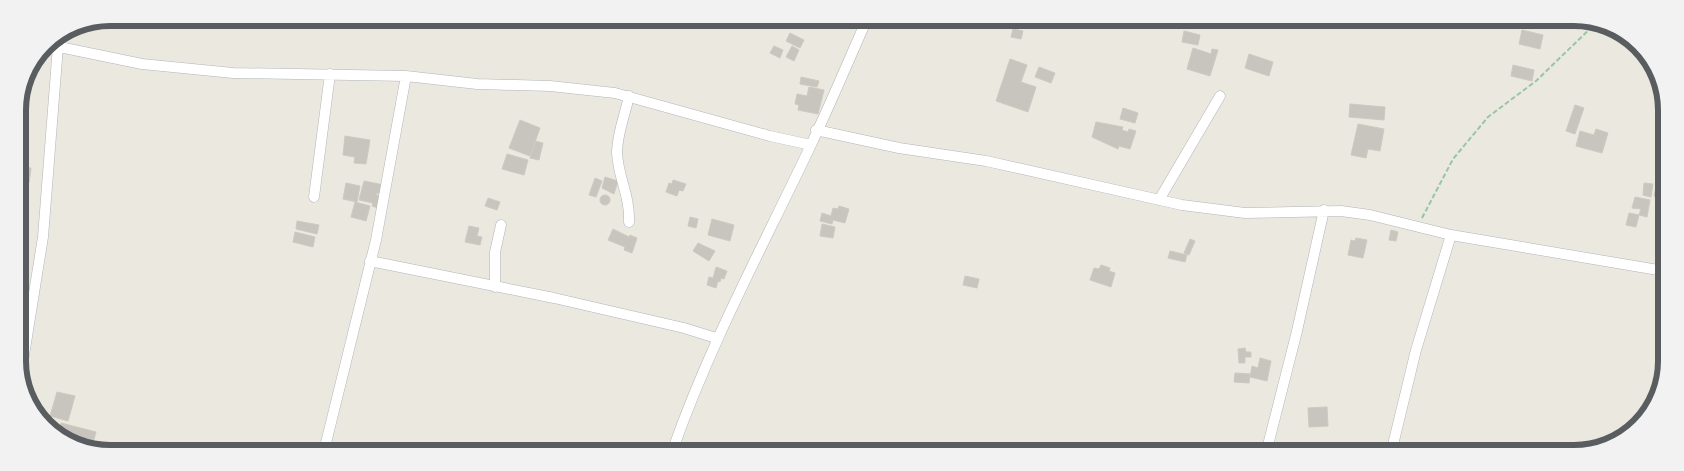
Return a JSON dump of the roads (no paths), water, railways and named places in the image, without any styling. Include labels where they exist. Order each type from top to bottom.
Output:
[{"type":"street","points":[[674,445],[691,398],[716,338],[840,84],[864,26]]},
{"type":"street","points":[[26,341],[42,237],[58,46],[142,64],[233,72],[406,76],[477,84],[550,86],[629,96],[770,136],[811,145]]},
{"type":"street","points":[[314,197],[330,74]]},
{"type":"street","points":[[325,445],[370,261],[406,76]]},
{"type":"street","points":[[629,96],[617,153],[619,169],[628,198],[630,222]]},
{"type":"street","points":[[1158,200],[1220,96]]},
{"type":"street","points":[[816,130],[899,148],[986,161],[1182,205],[1245,213],[1324,210],[1370,215],[1451,235],[1658,270]]},
{"type":"street","points":[[1268,445],[1298,331],[1324,210]]},
{"type":"street","points":[[495,287],[494,252],[501,225]]},
{"type":"street","points":[[1393,445],[1416,350],[1451,235]]},
{"type":"street","points":[[370,261],[554,298],[684,328],[716,338]]}]
